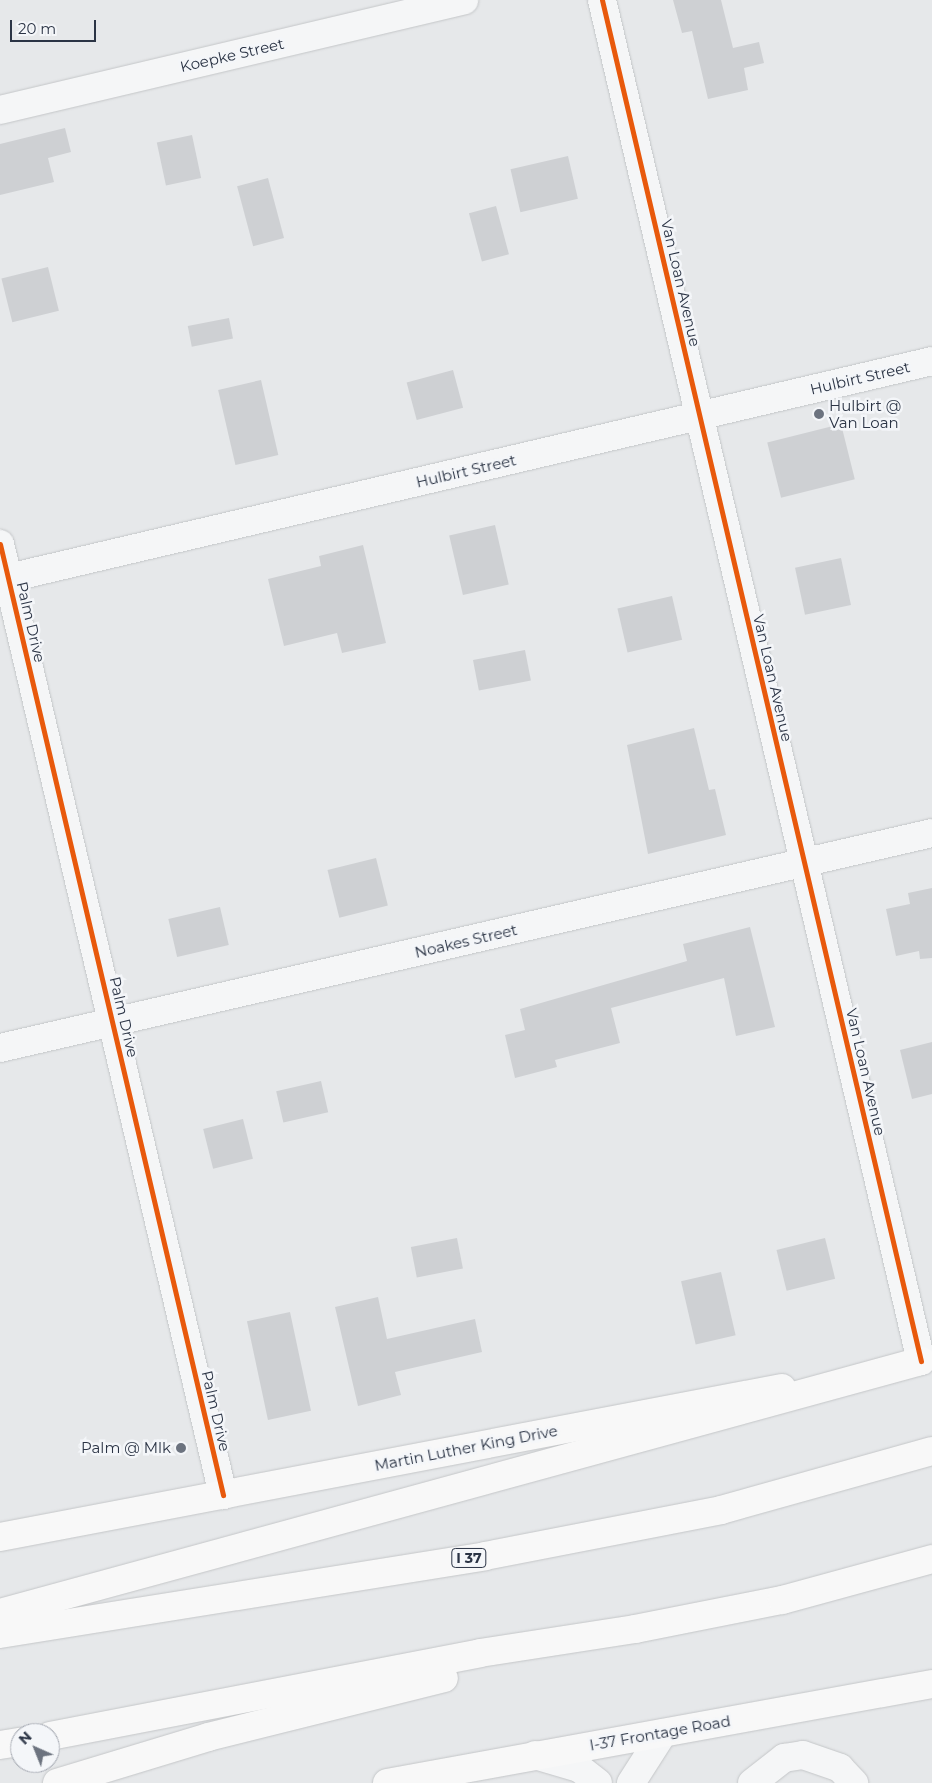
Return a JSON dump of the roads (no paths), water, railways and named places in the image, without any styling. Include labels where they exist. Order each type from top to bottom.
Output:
[{"type":"main road","name":"Martin Luther King Drive","points":[[0,1537],[926,1360]]},
{"type":"main road","points":[[0,1613],[926,1360]]},
{"type":"main road","name":"I 37","points":[[0,1634],[486,1556],[721,1510],[932,1451]]},
{"type":"main road","points":[[60,1734],[480,1653],[635,1629],[782,1600],[932,1559]]},
{"type":"main road","points":[[57,1783],[208,1737],[635,1629]]},
{"type":"main road","name":"I-37 Frontage Road","points":[[388,1783],[932,1684]]},
{"type":"street","name":"Koepke Street","points":[[0,110],[464,0]]},
{"type":"street","name":"Van Loan Avenue","points":[[602,0],[804,863],[926,1360]]},
{"type":"street","name":"Hulbirt Street","points":[[4,579],[932,361]]},
{"type":"street","name":"Palm Drive","points":[[0,544],[4,579],[112,1022],[223,1495]]},
{"type":"street","name":"Noakes Street","points":[[0,1048],[932,833]]},
{"type":"street","points":[[631,1783],[663,1733]]},
{"type":"street","points":[[536,1755],[579,1768],[598,1783]]},
{"type":"street","points":[[752,1783],[784,1758],[803,1755],[840,1768],[854,1783]]},
{"type":"place","name":"Hulbirt @ Van Loan","points":[[819,414]]},
{"type":"place","name":"Palm @ Mlk","points":[[181,1448]]}]
